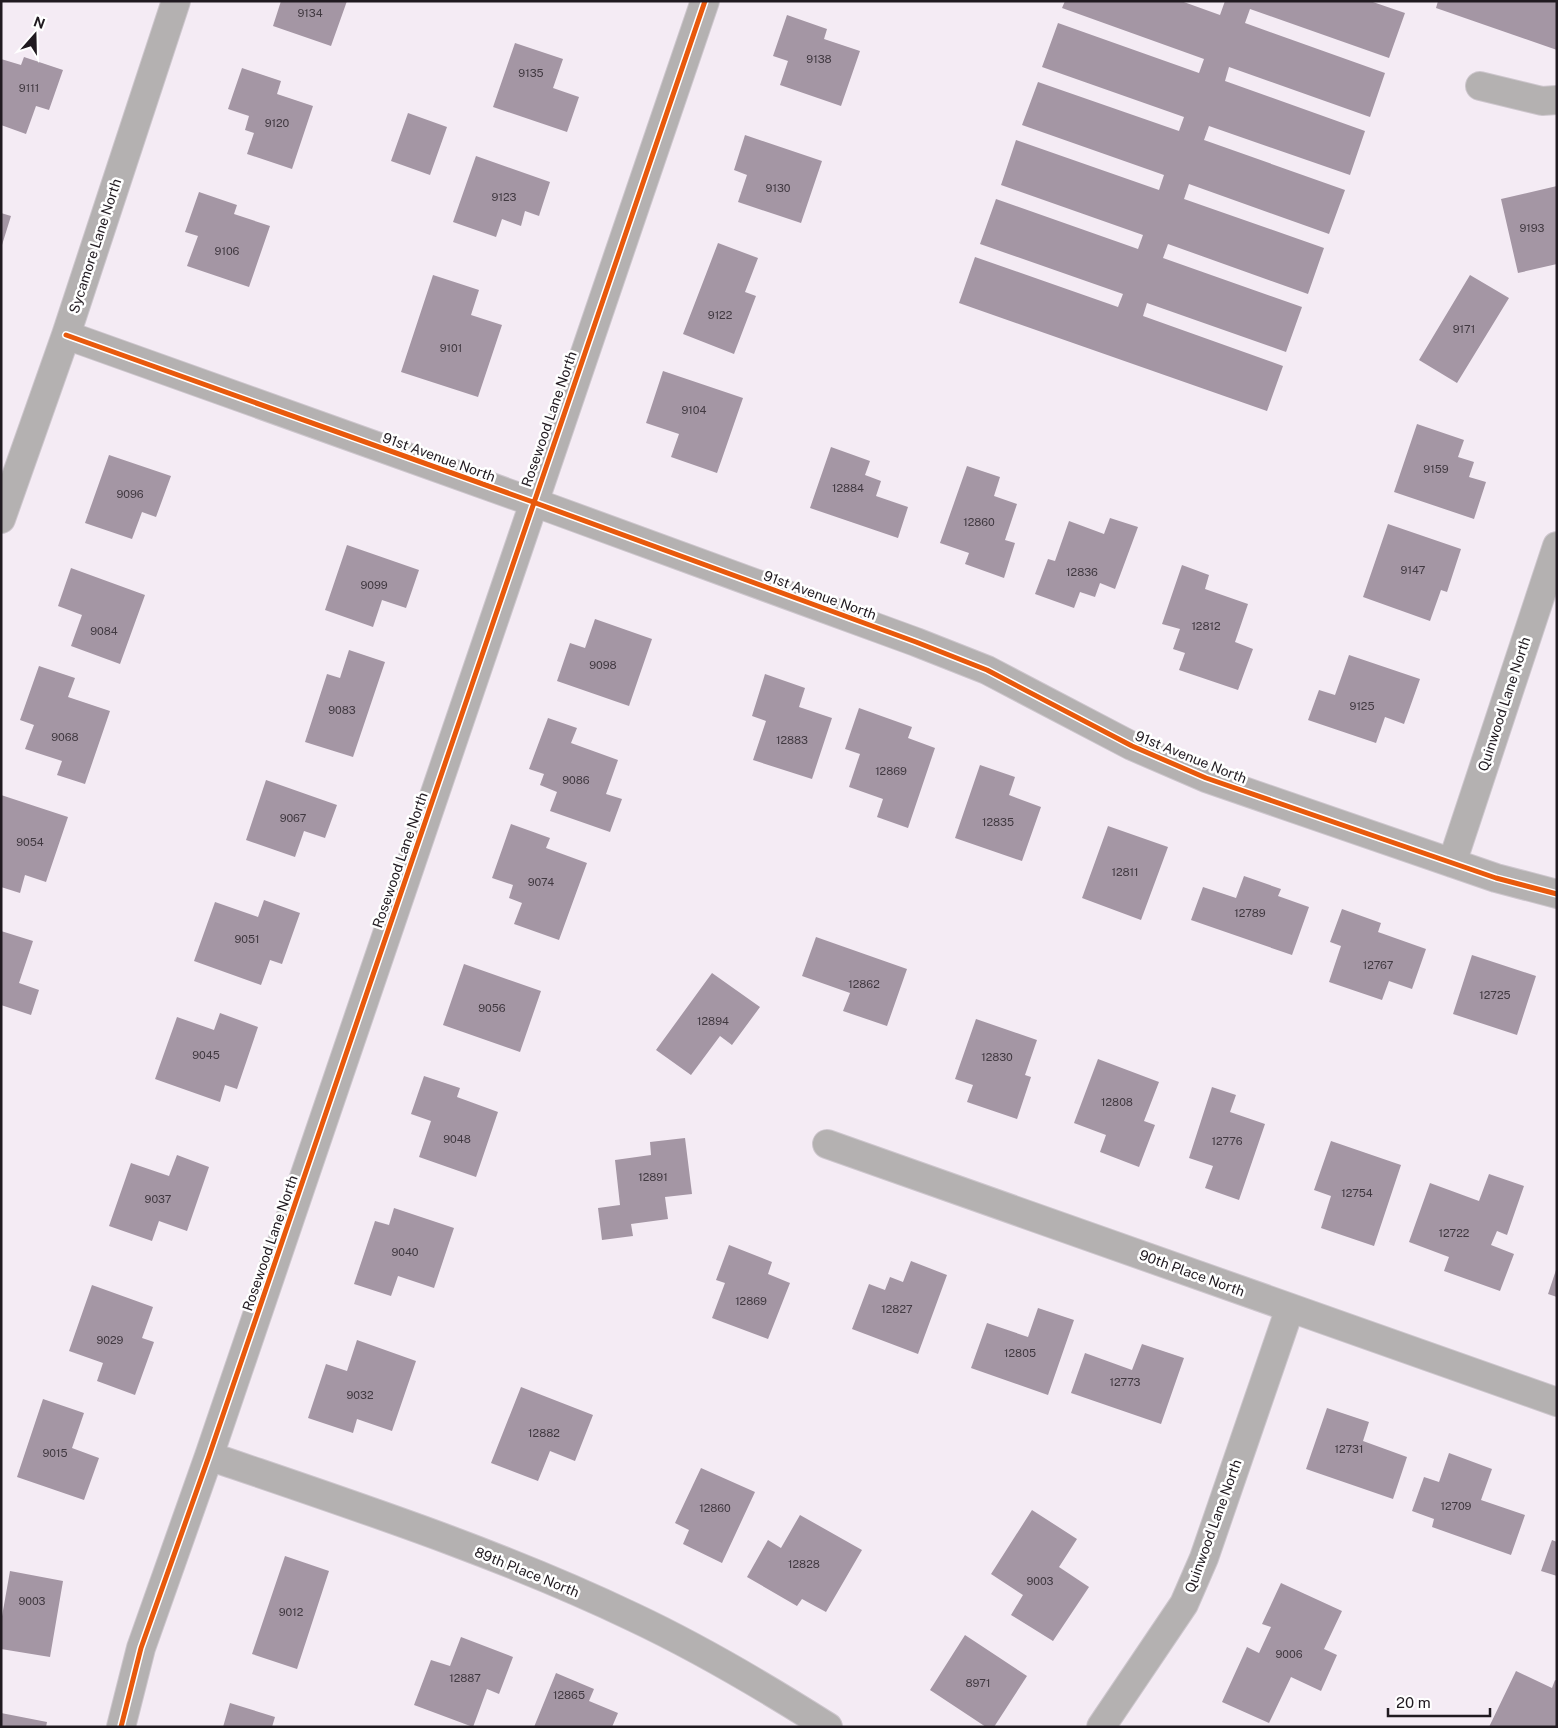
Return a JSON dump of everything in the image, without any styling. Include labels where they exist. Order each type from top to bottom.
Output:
[{"type":"street","name":"Sycamore Lane North","points":[[1,519],[66,335],[176,1]]},
{"type":"street","name":"Rosewood Lane North","points":[[121,1727],[141,1648],[209,1456],[704,1]]},
{"type":"street","points":[[1480,86],[1542,101],[1557,100]]},
{"type":"street","name":"91st Avenue North","points":[[66,335],[533,502],[916,642],[987,670],[1132,746],[1206,778],[1496,878],[1557,894]]},
{"type":"street","name":"Quinwood Lane North","points":[[1452,863],[1557,546]]},
{"type":"street","name":"90th Place North","points":[[827,1144],[1557,1402]]},
{"type":"street","name":"Quinwood Lane North","points":[[1101,1727],[1184,1604],[1204,1558],[1290,1308]]},
{"type":"street","name":"89th Place North","points":[[209,1456],[449,1539],[571,1589],[633,1617],[694,1648],[828,1727]]},
{"type":"building","points":[[281,1],[347,1],[331,46],[273,26]]},
{"type":"building","points":[[1065,1],[1181,1],[1220,15],[1225,1],[1370,1],[1405,13],[1389,58],[1250,9],[1245,23],[1385,73],[1370,117],[1229,67],[1225,81],[1365,131],[1350,175],[1209,126],[1204,140],[1345,190],[1329,234],[1189,184],[1184,199],[1324,248],[1308,294],[1168,244],[1163,258],[1302,307],[1286,352],[1147,303],[1143,316],[1283,366],[1267,411],[959,303],[975,257],[1118,307],[1123,294],[980,244],[996,199],[1138,249],[1143,235],[1001,185],[1016,140],[1159,190],[1164,175],[1022,125],[1038,82],[1179,131],[1184,117],[1042,67],[1058,23],[1199,73],[1204,59],[1062,8]]},
{"type":"building","points":[[1438,1],[1557,1],[1557,50],[1436,8]]},
{"type":"building","points":[[787,15],[827,29],[824,39],[860,51],[841,106],[780,85],[788,61],[773,56]]},
{"type":"building","points":[[515,43],[563,59],[553,88],[579,97],[567,132],[493,107]]},
{"type":"building","points":[[24,57],[63,70],[49,110],[36,106],[26,134],[1,125],[1,59],[21,65]]},
{"type":"building","points":[[242,68],[281,81],[277,94],[313,106],[292,169],[247,154],[254,133],[245,130],[249,116],[228,109]]},
{"type":"building","points":[[408,113],[447,127],[430,175],[391,161]]},
{"type":"building","points":[[745,135],[822,161],[801,223],[738,202],[747,175],[734,170]]},
{"type":"building","points":[[476,156],[550,182],[539,216],[525,211],[521,226],[502,219],[496,237],[453,222]]},
{"type":"building","points":[[1557,186],[1557,264],[1518,273],[1501,199]]},
{"type":"building","points":[[199,192],[237,205],[234,214],[270,226],[249,287],[187,266],[198,236],[185,232]]},
{"type":"building","points":[[1,213],[11,216],[2,245],[1,245]]},
{"type":"building","points":[[718,243],[758,258],[745,292],[756,296],[734,354],[683,334]]},
{"type":"building","points":[[433,275],[479,290],[471,315],[502,325],[478,397],[401,372]]},
{"type":"building","points":[[1470,275],[1509,298],[1457,383],[1419,360]]},
{"type":"building","points":[[663,371],[743,398],[717,473],[671,457],[679,434],[646,423]]},
{"type":"building","points":[[1417,424],[1464,440],[1458,457],[1474,462],[1469,477],[1486,482],[1474,519],[1394,492]]},
{"type":"building","points":[[831,447],[870,461],[865,475],[881,481],[876,496],[908,507],[898,538],[810,508]]},
{"type":"building","points":[[109,455],[171,476],[156,517],[142,512],[132,539],[85,523]]},
{"type":"building","points":[[967,466],[1000,477],[994,496],[1017,504],[1005,540],[1015,543],[1004,578],[965,564],[969,553],[940,543]]},
{"type":"building","points":[[1110,518],[1138,527],[1115,589],[1100,583],[1095,597],[1080,592],[1074,608],[1035,594],[1048,559],[1055,561],[1069,521],[1104,534]]},
{"type":"building","points":[[1388,524],[1461,549],[1447,592],[1441,590],[1430,621],[1363,597]]},
{"type":"building","points":[[347,545],[419,570],[406,608],[382,600],[373,627],[325,610]]},
{"type":"building","points":[[1182,565],[1209,575],[1205,589],[1248,604],[1235,642],[1253,649],[1238,690],[1179,670],[1185,653],[1173,649],[1180,629],[1162,624]]},
{"type":"building","points":[[71,568],[145,595],[120,664],[71,646],[82,615],[58,606]]},
{"type":"building","points":[[595,619],[652,639],[629,706],[557,681],[570,643],[585,648]]},
{"type":"building","points":[[349,650],[385,662],[353,757],[305,742],[327,674],[340,678]]},
{"type":"building","points":[[1349,655],[1420,679],[1404,724],[1385,717],[1376,743],[1308,720],[1319,690],[1335,695]]},
{"type":"building","points":[[39,666],[75,678],[68,697],[110,711],[85,784],[57,775],[62,761],[25,749],[34,725],[20,720]]},
{"type":"building","points":[[765,674],[805,688],[799,707],[832,718],[812,779],[753,760],[766,721],[752,716]]},
{"type":"building","points":[[859,708],[912,727],[908,738],[935,748],[908,828],[877,817],[883,799],[849,787],[860,754],[845,749]]},
{"type":"building","points":[[548,718],[577,728],[571,743],[618,760],[606,794],[622,799],[610,832],[550,811],[557,792],[540,785],[544,774],[529,769]]},
{"type":"building","points":[[980,765],[1015,777],[1009,795],[1041,807],[1022,861],[955,838]]},
{"type":"building","points":[[266,780],[337,805],[325,838],[304,831],[295,857],[246,840]]},
{"type":"building","points":[[1,795],[68,817],[46,882],[25,875],[20,893],[1,887]]},
{"type":"building","points":[[511,824],[550,838],[546,848],[587,863],[559,940],[514,924],[522,903],[509,898],[513,885],[492,878]]},
{"type":"building","points":[[1108,826],[1168,847],[1141,920],[1082,898]]},
{"type":"building","points":[[1244,876],[1281,889],[1278,896],[1309,907],[1292,955],[1191,920],[1203,887],[1236,898]]},
{"type":"building","points":[[264,900],[300,913],[282,964],[270,960],[261,985],[194,961],[215,902],[258,917]]},
{"type":"building","points":[[1342,909],[1381,923],[1378,932],[1426,949],[1412,989],[1389,981],[1382,1000],[1329,982],[1341,946],[1330,942]]},
{"type":"building","points":[[1,931],[33,941],[19,983],[39,990],[31,1015],[1,1005]]},
{"type":"building","points":[[816,937],[907,969],[887,1026],[843,1011],[850,993],[802,976]]},
{"type":"building","points":[[1472,955],[1536,976],[1517,1035],[1453,1014]]},
{"type":"building","points":[[464,964],[541,991],[520,1052],[443,1025]]},
{"type":"building","points":[[712,973],[760,1007],[732,1045],[720,1036],[691,1075],[656,1050]]},
{"type":"building","points":[[220,1013],[258,1027],[237,1089],[225,1085],[220,1102],[155,1079],[177,1017],[214,1030]]},
{"type":"building","points":[[976,1019],[1037,1040],[1025,1075],[1031,1077],[1017,1119],[967,1102],[973,1085],[955,1079]]},
{"type":"building","points":[[1098,1059],[1159,1082],[1144,1121],[1155,1125],[1139,1167],[1100,1152],[1106,1135],[1074,1123]]},
{"type":"building","points":[[424,1076],[460,1088],[457,1097],[498,1112],[476,1177],[419,1157],[431,1121],[411,1114]]},
{"type":"building","points":[[1212,1087],[1236,1095],[1230,1112],[1265,1124],[1239,1200],[1205,1188],[1213,1166],[1189,1158]]},
{"type":"building","points":[[685,1138],[692,1194],[665,1197],[668,1219],[631,1224],[633,1236],[602,1240],[598,1208],[620,1205],[615,1160],[651,1155],[650,1142]]},
{"type":"building","points":[[1331,1141],[1401,1165],[1374,1246],[1321,1228],[1331,1196],[1314,1190]]},
{"type":"building","points":[[177,1155],[209,1167],[187,1231],[159,1221],[152,1241],[109,1226],[131,1163],[169,1176]]},
{"type":"building","points":[[1489,1174],[1524,1186],[1507,1235],[1497,1231],[1491,1245],[1514,1254],[1500,1291],[1444,1271],[1449,1257],[1409,1242],[1430,1183],[1479,1201]]},
{"type":"building","points":[[394,1208],[454,1228],[434,1288],[398,1276],[391,1296],[354,1284],[375,1221],[389,1225]]},
{"type":"building","points":[[729,1245],[772,1262],[768,1274],[790,1283],[768,1339],[712,1318],[725,1283],[716,1280]]},
{"type":"building","points":[[911,1261],[947,1275],[918,1354],[852,1329],[869,1284],[885,1290],[890,1277],[903,1282]]},
{"type":"building","points":[[1557,1270],[1557,1297],[1548,1294]]},
{"type":"building","points":[[92,1285],[153,1307],[142,1338],[154,1342],[135,1395],[97,1381],[103,1363],[69,1351]]},
{"type":"building","points":[[1038,1308],[1074,1320],[1048,1395],[971,1368],[987,1323],[1028,1337]]},
{"type":"building","points":[[357,1340],[416,1361],[392,1431],[357,1419],[353,1433],[308,1418],[326,1364],[347,1371]]},
{"type":"building","points":[[1142,1344],[1184,1358],[1161,1424],[1071,1393],[1085,1353],[1132,1370]]},
{"type":"building","points":[[521,1387],[593,1415],[575,1461],[550,1451],[538,1481],[491,1463]]},
{"type":"building","points":[[43,1399],[84,1413],[72,1448],[99,1458],[84,1500],[17,1477]]},
{"type":"building","points":[[1327,1408],[1369,1422],[1363,1441],[1407,1457],[1393,1499],[1306,1469]]},
{"type":"building","points":[[1449,1453],[1492,1469],[1481,1500],[1525,1515],[1511,1555],[1432,1527],[1434,1519],[1412,1511],[1424,1477],[1439,1482]]},
{"type":"building","points":[[701,1468],[755,1492],[722,1563],[683,1544],[689,1530],[675,1523]]},
{"type":"building","points":[[1032,1510],[1077,1539],[1059,1567],[1089,1587],[1053,1641],[1011,1615],[1023,1595],[991,1574]]},
{"type":"building","points":[[800,1515],[862,1550],[826,1612],[802,1599],[797,1606],[747,1577],[768,1540],[781,1548]]},
{"type":"building","points":[[1552,1540],[1557,1542],[1557,1576],[1541,1571]]},
{"type":"building","points":[[285,1556],[329,1571],[297,1669],[252,1654]]},
{"type":"building","points":[[10,1571],[63,1581],[50,1657],[1,1649],[1,1622]]},
{"type":"building","points":[[1281,1583],[1342,1611],[1324,1649],[1337,1655],[1321,1691],[1291,1677],[1269,1723],[1222,1702],[1247,1647],[1259,1653],[1271,1627],[1262,1624]]},
{"type":"building","points":[[965,1635],[1027,1676],[994,1727],[986,1727],[930,1690]]},
{"type":"building","points":[[461,1637],[513,1657],[499,1694],[487,1689],[473,1727],[414,1705],[431,1660],[450,1666]]},
{"type":"building","points":[[1516,1671],[1552,1688],[1555,1680],[1557,1681],[1557,1727],[1489,1727]]},
{"type":"building","points":[[556,1673],[594,1689],[589,1701],[618,1713],[612,1727],[534,1727]]},
{"type":"building","points":[[230,1703],[275,1717],[272,1727],[223,1727]]},
{"type":"building","points":[[1,1713],[47,1722],[46,1727],[1,1727]]},
{"type":"cycle path","points":[[121,1727],[141,1648],[209,1456],[705,1]]},
{"type":"cycle path","points":[[66,335],[533,502],[916,642],[987,670],[1132,746],[1206,778],[1496,878],[1557,894]]}]
